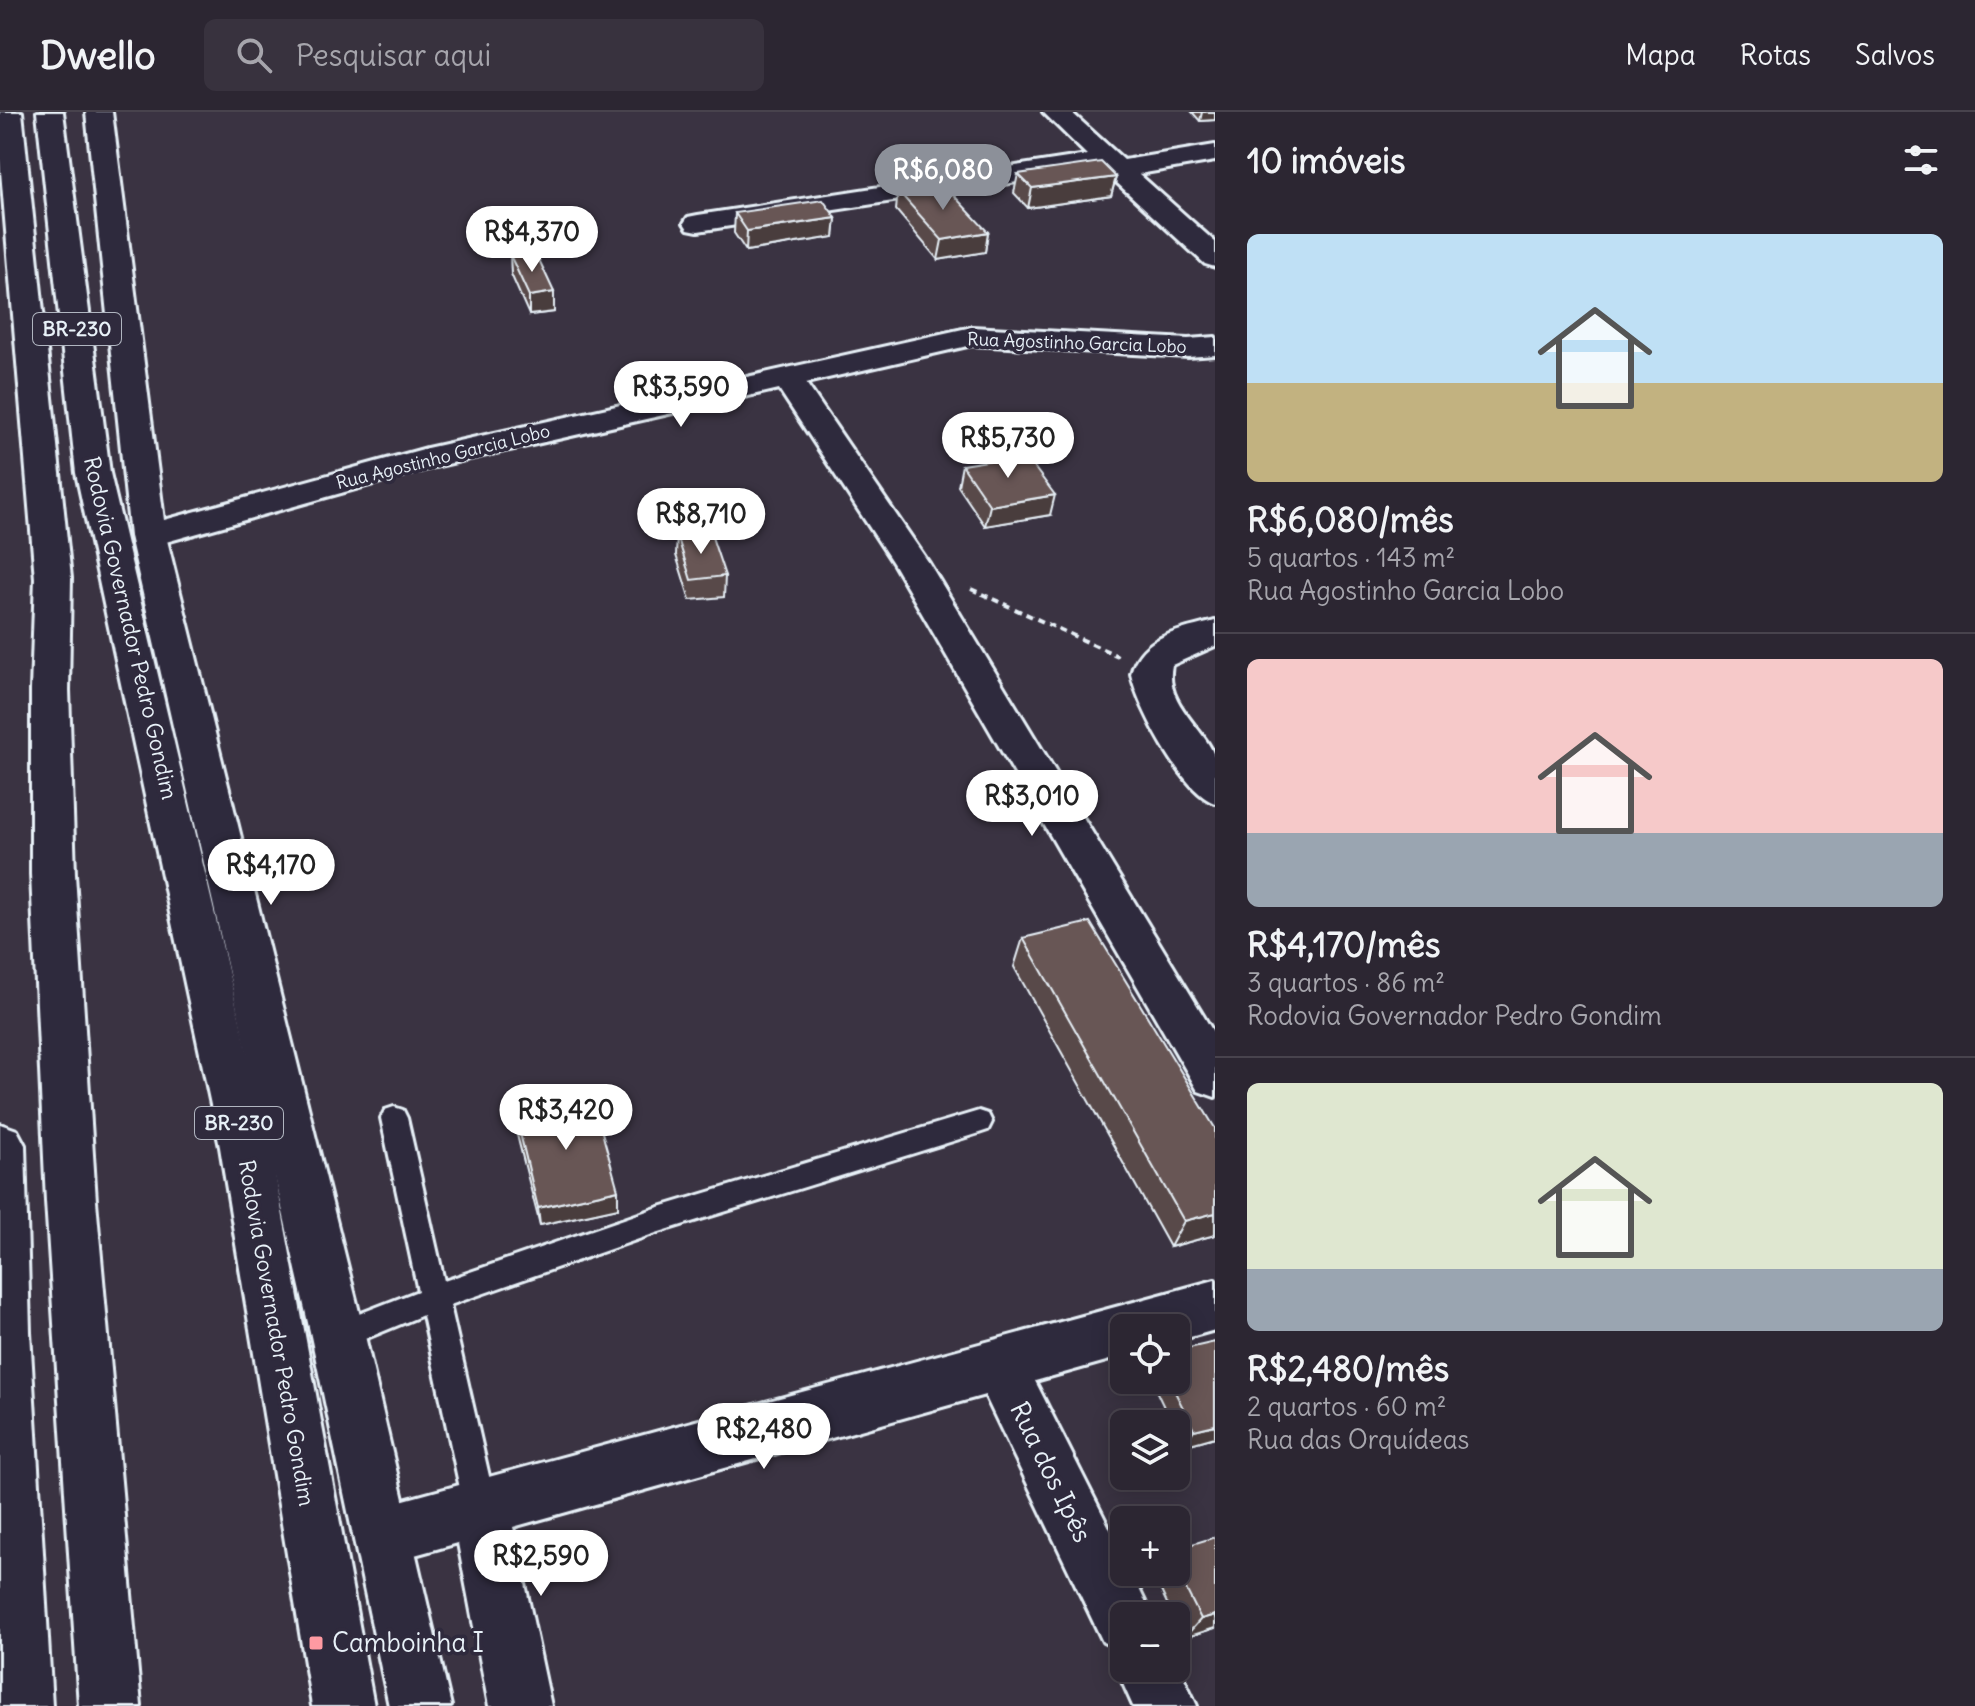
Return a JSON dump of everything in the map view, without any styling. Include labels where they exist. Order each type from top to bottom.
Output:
[{"type":"main road","name":"BR-230","points":[[9,112],[53,578],[50,690],[53,874],[71,1201],[110,1706]]},
{"type":"main road","name":"Rodovia Governador Pedro Gondim","points":[[50,112],[93,473],[245,1147],[343,1706]]},
{"type":"main road","points":[[99,112],[148,536],[338,1336],[420,1706]]},
{"type":"main road","points":[[1056,112],[1215,257]]},
{"type":"main road","points":[[698,223],[1113,164],[1215,153]]},
{"type":"main road","name":"Rua Agostinho Garcia Lobo","points":[[148,536],[427,458],[972,336],[1188,348],[1215,346]]},
{"type":"main road","points":[[786,376],[911,563],[1215,1077]]},
{"type":"main road","points":[[1215,633],[1171,648],[1153,661],[1149,677],[1155,696],[1215,788]]},
{"type":"main road","points":[[0,1145],[2,1332],[21,1706]]},
{"type":"main road","points":[[1183,1314],[1215,1305]]},
{"type":"main road","points":[[382,1535],[1110,1335]]},
{"type":"main road","name":"Rua dos Ipês","points":[[999,1366],[1115,1602]]},
{"type":"main road","points":[[480,1507],[520,1706]]},
{"type":"main road","points":[[1154,1682],[1166,1706]]},
{"type":"lane","points":[[394,1118],[480,1507]]},
{"type":"lane","points":[[338,1336],[432,1297],[661,1219],[979,1122]]},
{"type":"path","points":[[911,563],[1103,647],[1149,677]]},
{"type":"building","points":[[1101,162],[1116,177],[1032,188],[1018,174]]},
{"type":"building","points":[[943,184],[988,232],[942,240],[898,191]]},
{"type":"building","points":[[823,200],[836,218],[747,231],[735,213]]},
{"type":"building","points":[[535,251],[554,292],[529,296],[510,255]]},
{"type":"building","points":[[1025,455],[1055,495],[990,506],[962,465]]},
{"type":"building","points":[[710,531],[725,576],[691,580],[677,535]]},
{"type":"building","points":[[1090,922],[1215,1128],[1215,1213],[1184,1221],[1023,938]]},
{"type":"building","points":[[592,1096],[618,1190],[538,1208],[515,1112]]},
{"type":"building","points":[[1215,1342],[1215,1425],[1194,1430],[1190,1410],[1184,1410],[1176,1394],[1190,1394],[1190,1348]]},
{"type":"building","points":[[1215,1537],[1215,1615],[1201,1619],[1184,1586],[1190,1586],[1190,1545]]},
{"type":"place","name":"Camboinha I","points":[[316,1643]]}]
